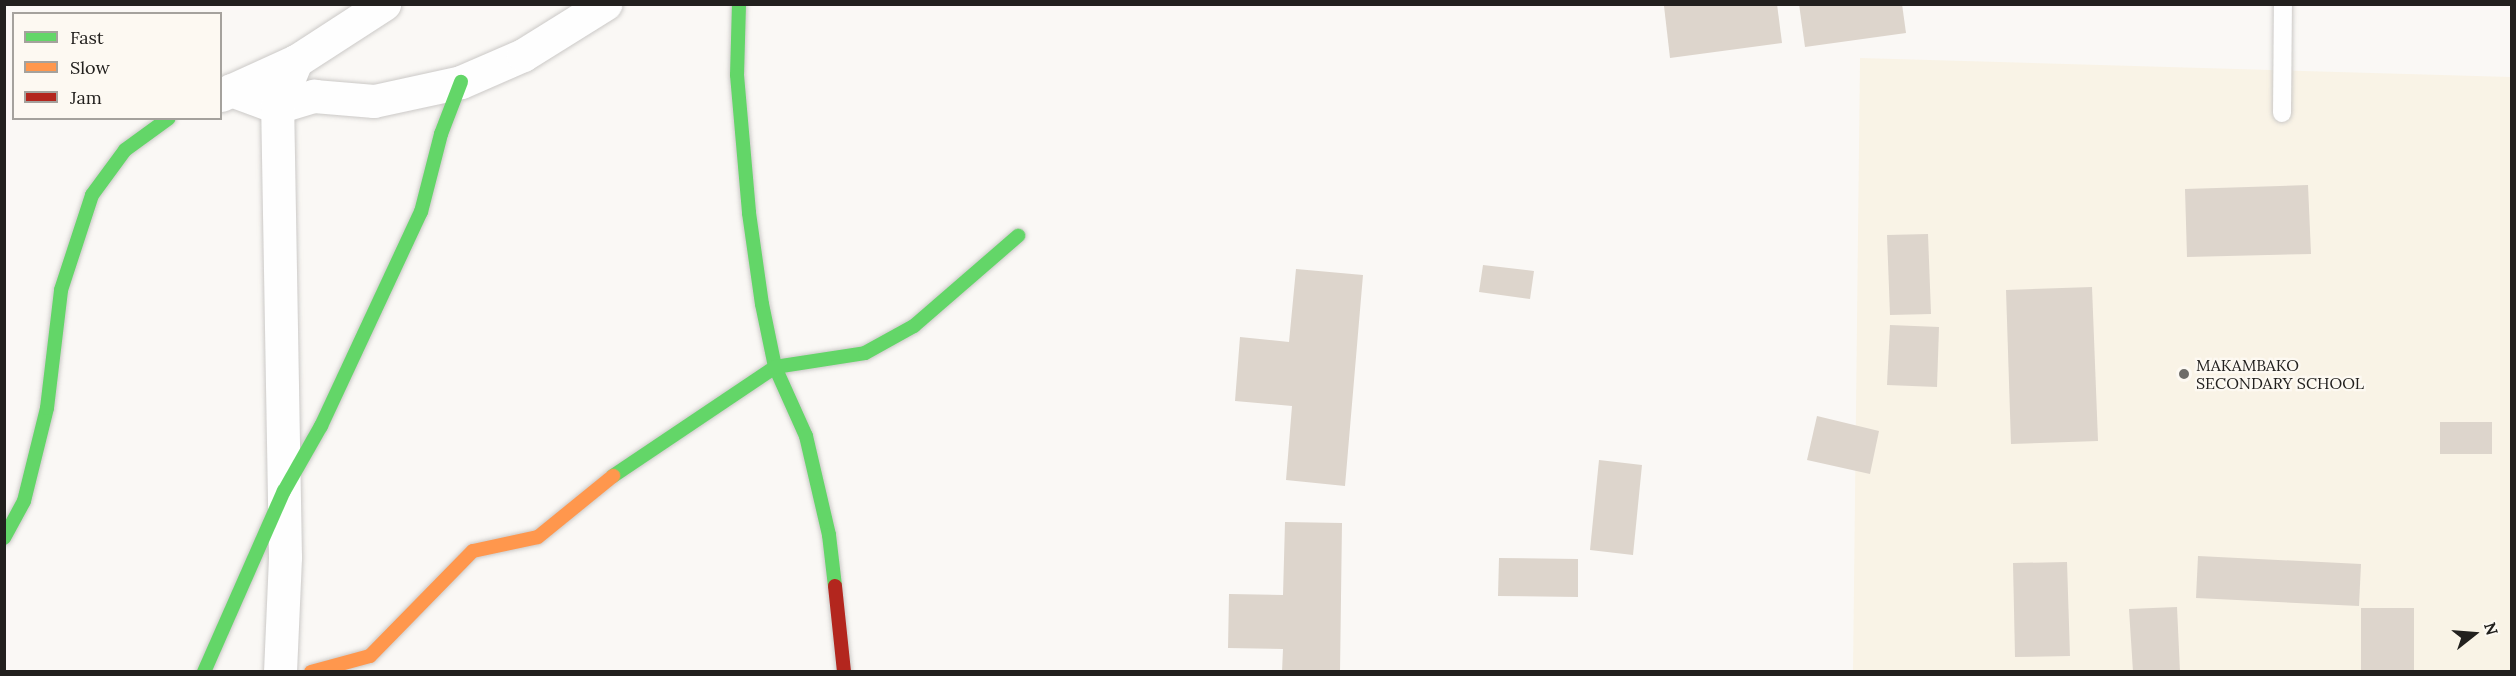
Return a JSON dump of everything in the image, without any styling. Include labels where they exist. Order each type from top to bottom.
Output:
[{"type":"street","points":[[226,93],[296,61],[384,4]]},
{"type":"street","points":[[226,93],[278,107],[314,96],[374,101],[461,82],[523,55],[604,4]]},
{"type":"street","points":[[739,4],[737,75],[749,213],[775,367],[806,436],[829,535],[844,672]]},
{"type":"street","points":[[280,672],[284,491],[278,107],[296,61]]},
{"type":"street","points":[[204,672],[284,491],[321,426],[421,212],[441,134],[461,82]]},
{"type":"street","points":[[4,538],[24,501],[47,408],[61,290],[92,195],[125,150],[166,120]]},
{"type":"street","points":[[311,672],[370,656],[473,551],[538,537],[632,461],[775,367],[865,353],[914,326],[1018,236]]},
{"type":"lane","points":[[2283,4],[2283,113]]},
{"type":"shaded area","name":"MAKAMBAKO SECONDARY SCHOOL","points":[[1860,58],[2511,77],[2511,671],[1853,672]]},
{"type":"building","points":[[1675,4],[1777,4],[1782,43],[1670,58],[1664,6]]},
{"type":"building","points":[[1799,4],[1902,4],[1906,33],[1805,47]]},
{"type":"building","points":[[2308,185],[2311,254],[2187,257],[2185,189]]},
{"type":"building","points":[[1928,234],[1931,314],[1890,315],[1887,235]]},
{"type":"building","points":[[1483,265],[1534,271],[1530,299],[1479,292]]},
{"type":"building","points":[[1296,269],[1363,275],[1345,486],[1286,480],[1292,406],[1235,401],[1240,337],[1289,342]]},
{"type":"building","points":[[2092,287],[2098,441],[2011,444],[2006,290]]},
{"type":"building","points":[[1890,325],[1939,327],[1937,387],[1887,385]]},
{"type":"building","points":[[1817,416],[1879,431],[1870,474],[1807,460]]},
{"type":"building","points":[[2440,422],[2492,422],[2492,454],[2440,454]]},
{"type":"building","points":[[1599,460],[1642,465],[1633,555],[1590,550]]},
{"type":"building","points":[[1285,522],[1342,523],[1340,672],[1282,672],[1283,649],[1228,648],[1229,594],[1283,595]]},
{"type":"building","points":[[2198,556],[2361,564],[2359,606],[2196,598]]},
{"type":"building","points":[[1499,558],[1578,559],[1578,597],[1498,596]]},
{"type":"building","points":[[2067,562],[2070,656],[2015,657],[2013,563]]},
{"type":"building","points":[[2177,607],[2180,672],[2133,672],[2129,609]]},
{"type":"building","points":[[2361,608],[2414,608],[2414,672],[2361,672]]},
{"type":"traffic: fast","points":[[739,4],[737,75],[749,213],[762,304],[775,367],[806,436],[829,535],[835,586]]},
{"type":"traffic: fast","points":[[204,672],[284,491],[321,426],[421,212],[441,134],[461,82]]},
{"type":"traffic: fast","points":[[4,538],[24,501],[47,408],[61,290],[92,195],[125,150],[166,120]]},
{"type":"traffic: fast","points":[[613,476],[775,367],[865,353],[914,326],[1018,236]]},
{"type":"traffic: slow","points":[[311,672],[370,656],[473,551],[538,537],[613,476]]},
{"type":"traffic: jam","points":[[835,586],[844,672]]},
{"type":"place","name":"MAKAMBAKO SECONDARY SCHOOL","points":[[2184,374]]}]
